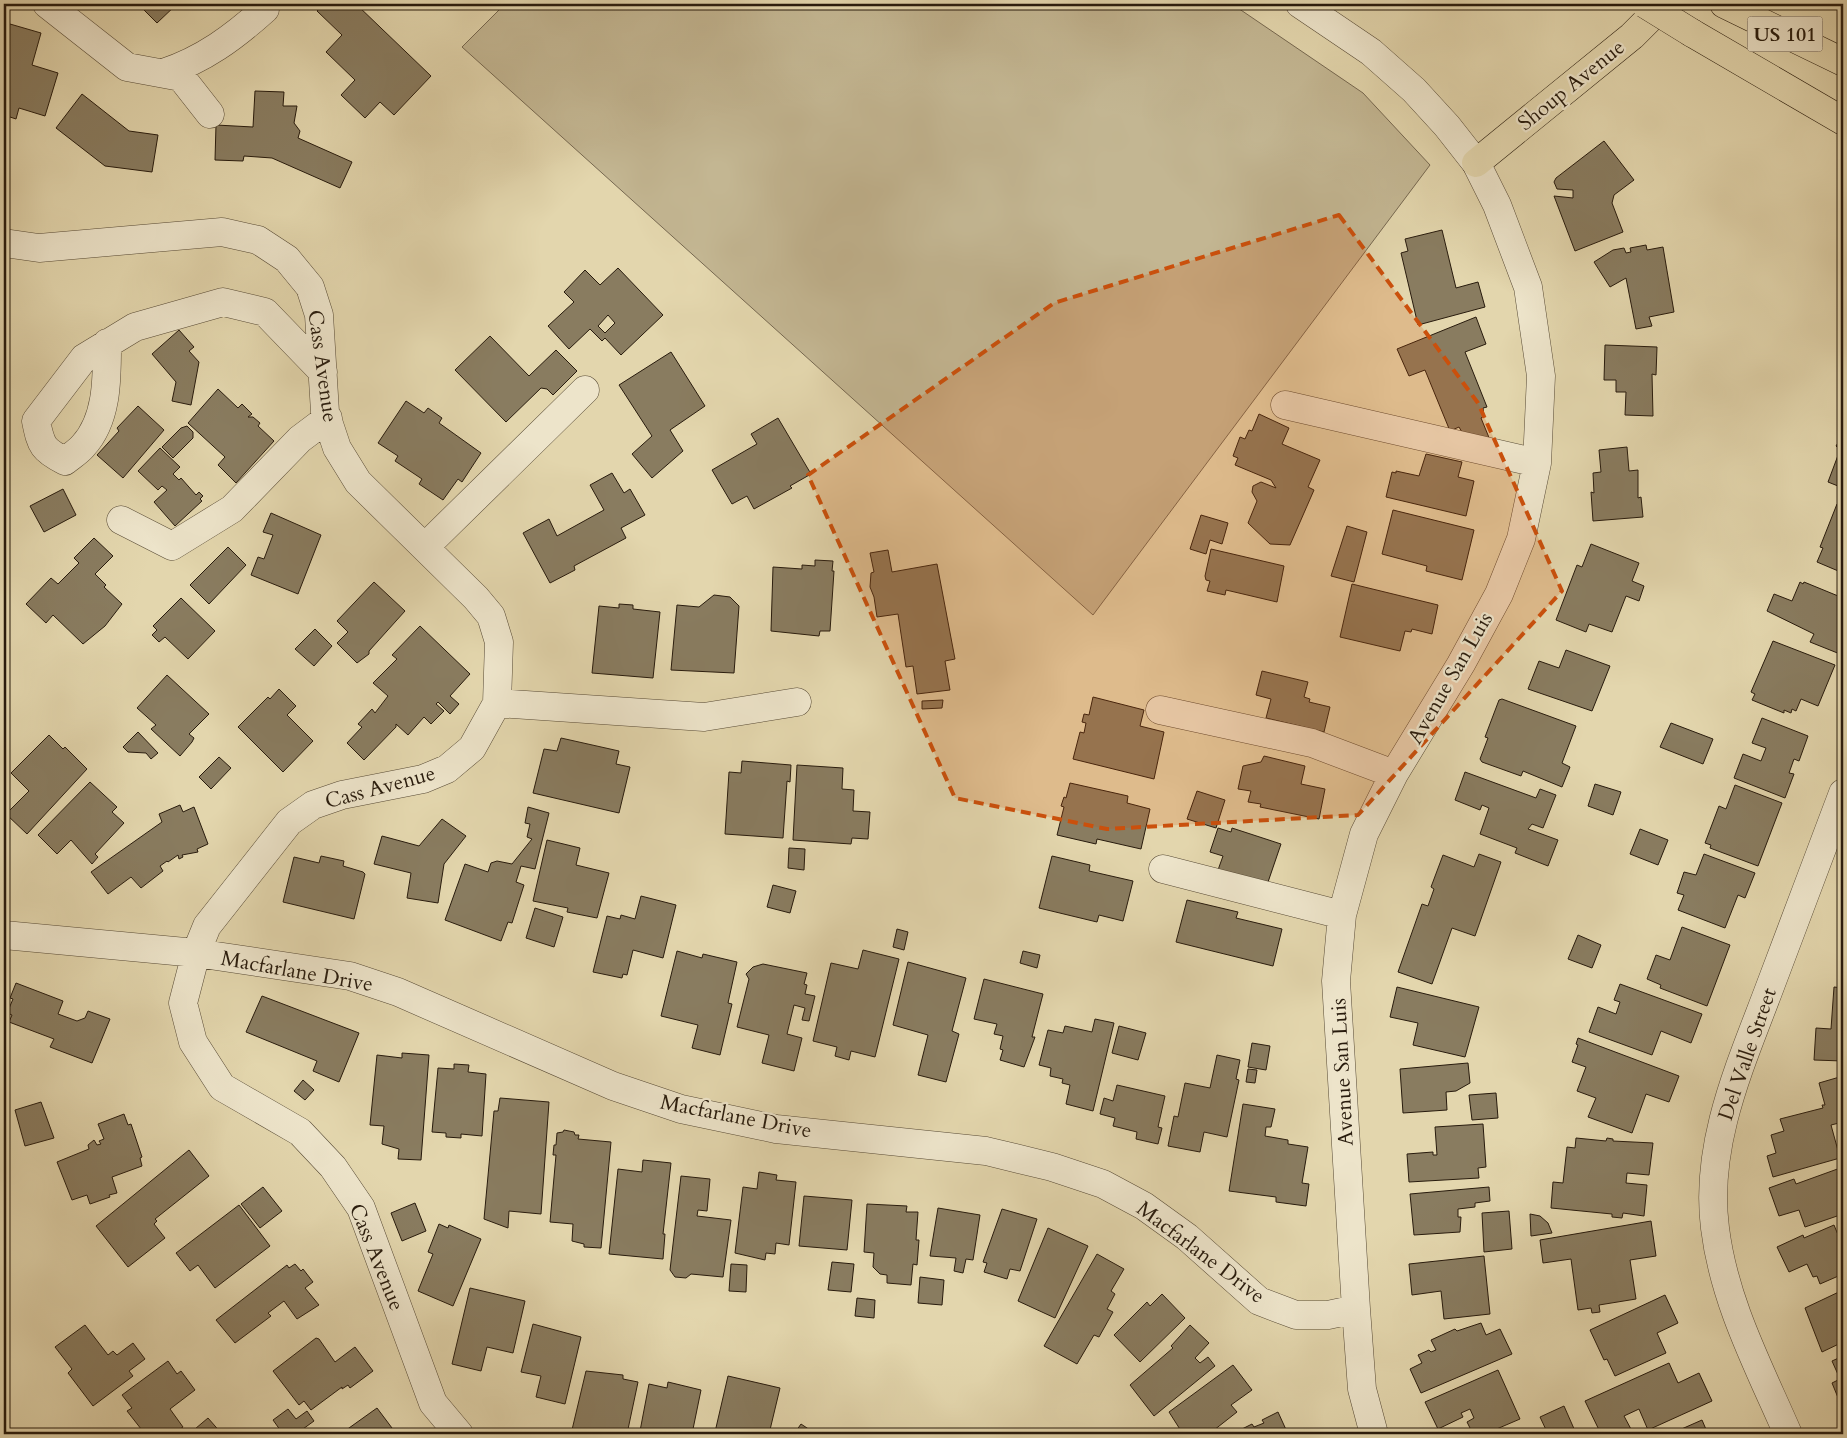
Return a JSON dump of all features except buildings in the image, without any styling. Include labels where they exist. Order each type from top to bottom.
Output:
[{"type":"main road","points":[[1644,4],[1843,121]]},
{"type":"main road","name":"Shoup Avenue","points":[[1476,163],[1632,36],[1664,4]]},
{"type":"main road","name":"US 101","points":[[1725,4],[1843,62]]},
{"type":"street","points":[[47,4],[127,67],[181,77],[210,114]]},
{"type":"street","name":"Avenue San Luis","points":[[1300,4],[1371,52],[1414,90],[1447,126],[1476,163],[1497,205],[1528,288],[1541,376],[1537,462],[1521,538],[1499,594],[1461,664],[1394,774],[1364,834],[1342,915],[1336,981],[1365,1431]]},
{"type":"street","points":[[163,73],[190,64],[214,50],[265,9]]},
{"type":"street","name":"Cass Avenue","points":[[4,244],[39,248],[222,232],[258,240],[287,259],[310,287],[319,315],[328,418],[337,448],[358,482],[476,598],[491,616],[499,642],[497,703],[472,748],[448,768],[423,779],[342,794],[313,805],[289,822],[207,926],[196,953],[183,1003],[192,1042],[222,1087],[300,1132],[333,1167],[361,1208],[433,1403],[458,1434]]},
{"type":"street","points":[[107,343],[135,326],[223,302],[265,312],[323,372]]},
{"type":"street","points":[[425,547],[585,390]]},
{"type":"street","points":[[1285,405],[1537,462]]},
{"type":"street","points":[[122,520],[172,546],[232,509],[300,439],[328,418]]},
{"type":"street","points":[[497,703],[704,717],[797,702]]},
{"type":"street","points":[[1160,710],[1312,742],[1394,774]]},
{"type":"street","name":"Del Valle Street","points":[[1788,1434],[1738,1321],[1724,1278],[1715,1227],[1714,1169],[1729,1096],[1843,793]]},
{"type":"street","points":[[1163,869],[1342,915]]},
{"type":"street","name":"Macfarlane Drive","points":[[4,935],[196,953],[350,976],[398,992],[612,1086],[681,1109],[776,1129],[986,1151],[1052,1167],[1103,1184],[1144,1206],[1187,1237],[1259,1301],[1296,1315],[1328,1315],[1356,1309]]},
{"type":"highlighted area","points":[[1339,215],[1478,403],[1562,591],[1358,815],[1107,829],[955,798],[808,475],[1054,303]]},
{"type":"shaded area","points":[[505,4],[1232,4],[1363,93],[1430,165],[1093,615],[462,47]]}]
